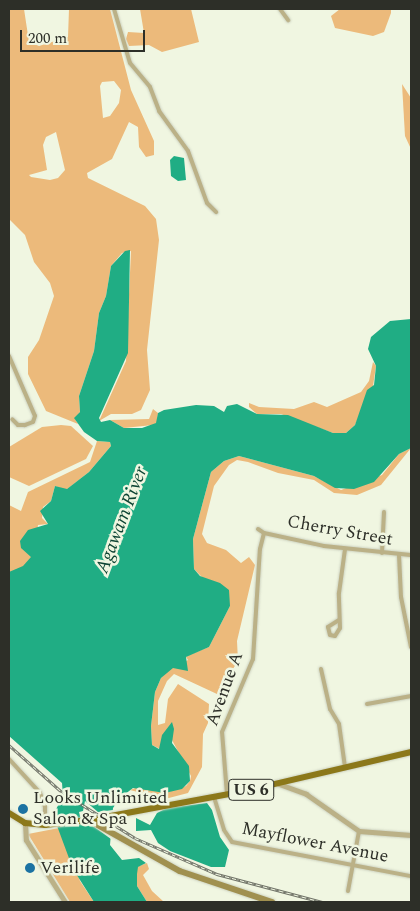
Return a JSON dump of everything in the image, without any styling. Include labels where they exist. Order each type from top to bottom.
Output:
[{"type":"main road","name":"US 6","points":[[9,814],[25,822],[44,825],[86,820],[278,784],[411,752]]},
{"type":"main road","points":[[86,820],[180,871],[272,902]]},
{"type":"street","points":[[114,9],[130,63],[150,87],[156,106],[183,143],[207,203],[216,212]]},
{"type":"street","points":[[280,9],[288,20]]},
{"type":"street","points":[[9,356],[35,416],[32,422],[26,426],[18,425],[12,419]]},
{"type":"street","points":[[382,553],[384,512]]},
{"type":"street","points":[[258,529],[264,533]]},
{"type":"street","name":"Cherry Street","points":[[264,533],[345,549],[411,555]]},
{"type":"street","name":"Avenue A","points":[[227,794],[222,732],[253,659],[260,549],[264,533]]},
{"type":"street","points":[[339,620],[345,549]]},
{"type":"street","points":[[399,555],[401,597],[411,647]]},
{"type":"street","points":[[321,669],[330,708],[341,731],[346,768]]},
{"type":"street","points":[[367,704],[411,696]]},
{"type":"street","points":[[9,759],[40,794],[45,807],[44,825]]},
{"type":"street","points":[[278,784],[306,794],[359,830],[411,835]]},
{"type":"street","name":"Mayflower Avenue","points":[[214,797],[224,830],[231,842],[411,876]]},
{"type":"street","points":[[25,822],[26,840],[65,902]]},
{"type":"street","points":[[348,891],[359,830]]},
{"type":"shaded area","points":[[9,9],[24,9],[29,42],[39,46],[68,37],[69,9],[110,9],[131,90],[154,141],[154,155],[146,157],[139,147],[138,127],[129,122],[112,159],[87,173],[88,178],[145,206],[156,219],[159,240],[147,350],[150,390],[141,410],[132,414],[111,414],[99,421],[126,361],[131,251],[122,253],[111,266],[106,296],[99,313],[94,351],[79,396],[80,412],[75,419],[78,424],[46,411],[28,374],[28,357],[39,340],[54,296],[50,283],[34,262],[25,235],[9,219]],"holes":[[[114,81],[121,90],[119,103],[110,116],[103,118],[100,86],[102,82]],[[56,132],[65,170],[58,178],[50,180],[31,177],[29,175],[47,170],[43,145],[46,137]]]},
{"type":"shaded area","points":[[140,9],[191,9],[199,42],[162,52],[149,45],[129,46],[126,39],[128,32],[144,33]]},
{"type":"shaded area","points":[[340,9],[391,9],[391,13],[384,32],[373,36],[335,28],[331,16]]},
{"type":"shaded area","points":[[402,84],[411,98],[411,149],[405,136]]},
{"type":"shaded area","points":[[373,362],[376,366],[373,386],[355,425],[346,433],[333,433],[281,414],[257,414],[249,407],[249,403],[259,407],[294,409],[314,402],[327,407],[361,392],[369,381]]},
{"type":"shaded area","points":[[153,409],[158,413],[157,423],[153,425],[124,428],[110,420],[149,419]]},
{"type":"shaded area","points":[[71,426],[93,446],[86,459],[29,486],[9,477],[9,447],[42,427]]},
{"type":"shaded area","points":[[97,441],[110,442],[111,446],[89,472],[66,490],[55,486],[51,501],[43,507],[42,518],[48,524],[38,525],[35,555],[9,587],[9,505],[21,511],[28,492],[90,462]]},
{"type":"shaded area","points":[[411,448],[381,485],[357,495],[334,493],[314,480],[278,473],[248,462],[237,460],[229,465],[214,486],[202,534],[207,543],[226,550],[241,563],[249,557],[255,565],[237,641],[238,661],[217,694],[174,674],[167,681],[158,701],[158,725],[165,723],[168,699],[178,684],[209,704],[208,723],[203,734],[202,767],[188,793],[165,799],[130,790],[138,787],[165,793],[186,786],[190,781],[191,776],[172,740],[164,733],[160,749],[152,745],[151,726],[155,692],[161,678],[168,670],[188,660],[186,657],[189,655],[209,647],[230,606],[194,569],[193,539],[211,472],[224,461],[239,456],[314,476],[341,490],[382,475],[399,454]]},
{"type":"shaded area","points":[[59,828],[80,881],[94,902],[70,902],[28,834]]},
{"type":"shaded area","points":[[147,863],[149,869],[143,875],[152,891],[164,902],[147,902],[137,886],[137,867]]},
{"type":"water","points":[[174,156],[184,158],[186,180],[178,181],[171,176],[170,160]]},
{"type":"water","name":"Agawam River","points":[[130,250],[128,353],[99,418],[101,422],[110,420],[124,428],[142,428],[156,423],[158,413],[164,410],[196,405],[214,406],[224,412],[227,406],[237,404],[257,414],[288,415],[333,433],[346,433],[355,425],[367,390],[374,385],[376,366],[368,349],[371,337],[390,321],[411,319],[411,448],[399,454],[374,482],[354,489],[335,488],[314,476],[239,456],[224,461],[211,472],[193,539],[194,569],[200,576],[220,583],[229,590],[230,606],[209,647],[186,657],[188,671],[173,668],[161,678],[155,692],[151,726],[152,745],[159,749],[162,735],[172,722],[174,729],[172,743],[189,766],[190,781],[182,789],[165,793],[133,788],[120,798],[113,808],[110,845],[122,860],[139,858],[146,863],[138,867],[137,886],[147,902],[94,902],[73,869],[53,815],[63,796],[62,783],[9,736],[9,572],[23,566],[31,557],[21,548],[20,541],[28,530],[48,524],[40,511],[51,501],[55,486],[67,489],[89,472],[111,446],[110,442],[97,441],[84,432],[74,418],[80,412],[79,396],[94,351],[99,313],[106,296],[111,266],[125,251]]},
{"type":"water","points":[[207,803],[212,810],[220,837],[229,850],[225,867],[211,867],[170,851],[158,843],[151,830],[136,831],[136,818],[150,825],[157,813],[167,808]]},
{"type":"pier","points":[[85,801],[98,812],[113,810],[111,839],[93,826],[82,825],[79,812],[83,811]]},
{"type":"railway","points":[[9,745],[62,792],[135,838],[217,874],[322,902]]},
{"type":"place","name":"Looks Unlimited Salon & Spa","points":[[23,809]]},
{"type":"place","name":"Verilife","points":[[30,868]]}]
